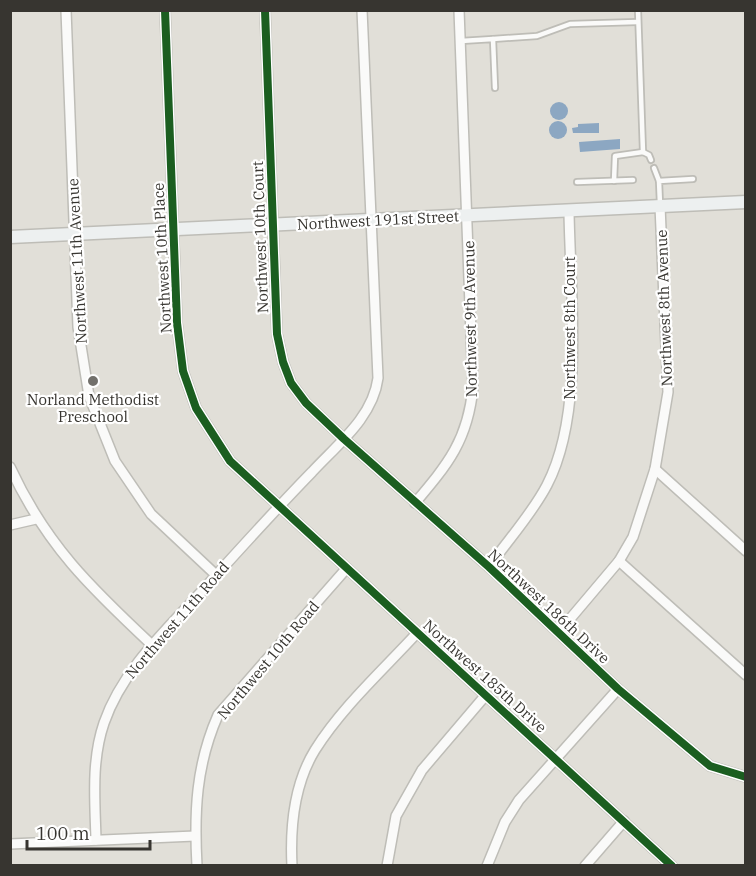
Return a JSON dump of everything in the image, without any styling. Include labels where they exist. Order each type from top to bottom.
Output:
[{"type":"street","name":"Northwest 11th Avenue","points":[[66,10],[80,338],[89,396],[115,461],[150,514],[216,575]]},
{"type":"street","name":"Northwest 10th Place","points":[[165,10],[177,322],[183,371],[196,408],[230,461],[278,506]]},
{"type":"street","name":"Northwest 10th Court","points":[[265,10],[277,334],[283,362],[291,383],[306,403],[344,439]]},
{"type":"street","name":"Northwest 11th Road","points":[[96,840],[94,772],[102,730],[124,681],[152,645],[278,506],[344,439],[371,406],[377,385],[362,10]]},
{"type":"street","name":"Northwest 9th Avenue","points":[[415,503],[439,475],[463,438],[471,413],[473,387],[469,215],[459,10]]},
{"type":"street","name":"Northwest 191st Street","points":[[10,237],[746,202]]},
{"type":"street","name":"Northwest 8th Avenue","points":[[559,632],[619,561],[633,537],[655,469],[668,392],[660,206]]},
{"type":"street","name":"Northwest 8th Court","points":[[489,567],[547,485],[567,428],[572,383],[569,211]]},
{"type":"street","name":"Northwest 186th Drive","points":[[344,439],[489,567],[618,689],[710,766],[746,777]]},
{"type":"street","points":[[10,467],[36,519],[91,589],[152,645]]},
{"type":"street","points":[[655,469],[746,551]]},
{"type":"street","name":"Northwest 185th Drive","points":[[278,506],[672,866]]},
{"type":"street","points":[[10,525],[36,519]]},
{"type":"street","points":[[619,561],[746,675]]},
{"type":"street","name":"Northwest 10th Road","points":[[196,866],[196,789],[205,744],[218,715],[346,569]]},
{"type":"street","points":[[292,866],[293,818],[300,786],[314,751],[417,633]]},
{"type":"street","points":[[487,866],[505,822],[519,800],[618,689]]},
{"type":"street","points":[[387,866],[396,816],[422,770],[485,696]]},
{"type":"street","points":[[585,866],[624,821]]},
{"type":"street","points":[[10,844],[195,836]]},
{"type":"lane","points":[[638,10],[643,153]]},
{"type":"lane","points":[[461,41],[537,36],[570,24],[637,22]]},
{"type":"lane","points":[[493,39],[495,88]]},
{"type":"lane","points":[[614,181],[615,156],[643,153],[649,155],[651,160]]},
{"type":"lane","points":[[654,168],[659,181],[660,206]]},
{"type":"lane","points":[[659,181],[693,179]]},
{"type":"lane","points":[[578,182],[633,180]]},
{"type":"water","points":[[559,102],[565,105],[568,111],[565,117],[559,120],[553,117],[550,111],[553,105]]},
{"type":"water","points":[[558,121],[564,124],[567,130],[564,136],[558,139],[552,136],[549,130],[552,124]]},
{"type":"water","points":[[599,123],[599,133],[573,133],[572,128],[578,127],[578,124]]},
{"type":"water","points":[[620,139],[620,149],[580,152],[579,142]]},
{"type":"cycle path","points":[[165,10],[177,323],[183,371],[196,408],[230,461],[672,866]]},
{"type":"cycle path","points":[[265,10],[277,334],[283,362],[291,383],[306,403],[344,439],[489,567],[618,689],[710,766],[746,777]]},
{"type":"place","name":"Norland Methodist Preschool","points":[[93,381]]}]
